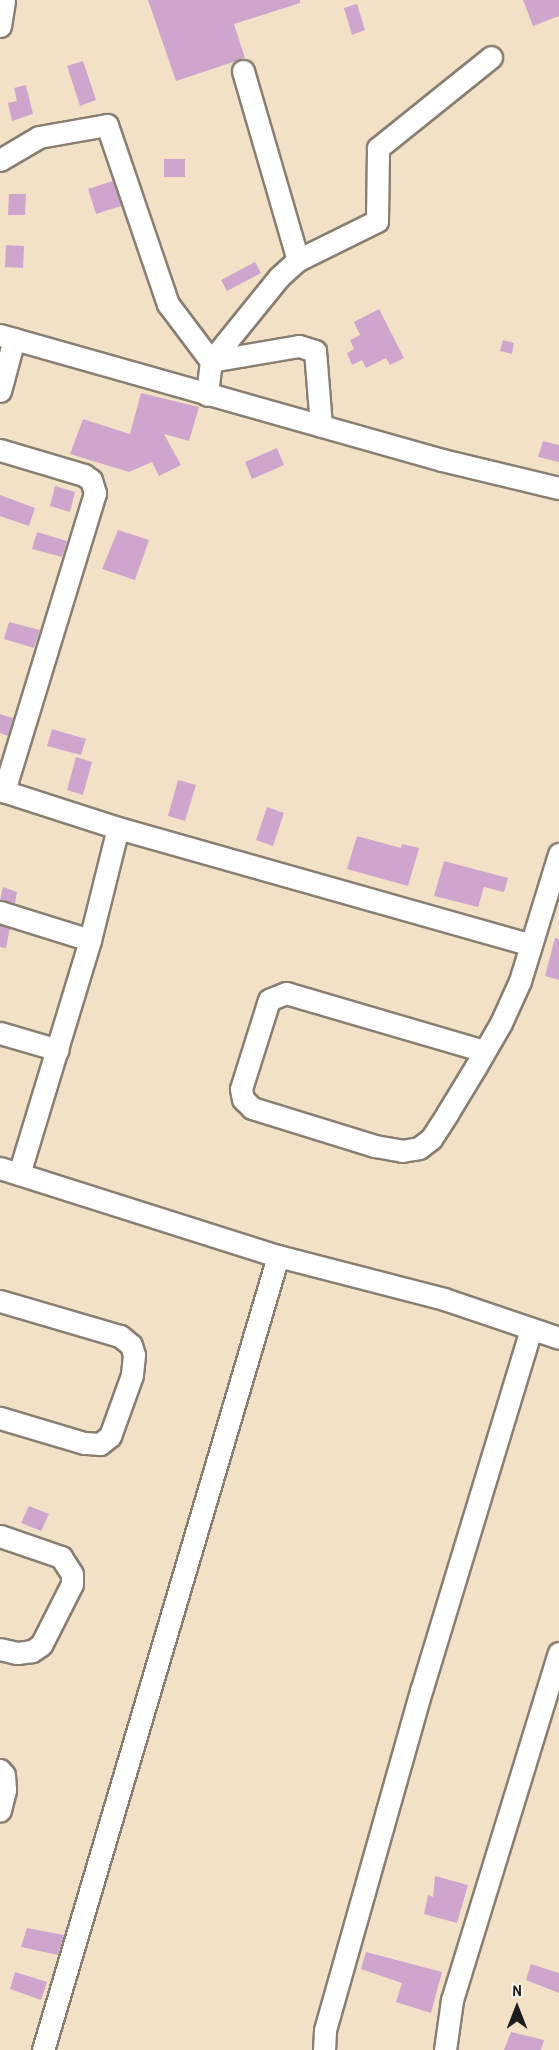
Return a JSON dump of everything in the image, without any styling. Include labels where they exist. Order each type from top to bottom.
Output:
[{"type":"street","points":[[0,26],[4,0]]},
{"type":"street","points":[[207,395],[211,361],[279,277],[298,260],[377,221],[378,148],[491,57]]},
{"type":"street","points":[[243,72],[298,260]]},
{"type":"street","points":[[0,160],[39,137],[107,125],[168,304],[211,361]]},
{"type":"street","points":[[0,391],[7,337],[442,460],[559,488]]},
{"type":"street","points":[[211,361],[299,346],[315,351],[321,426]]},
{"type":"street","points":[[0,450],[84,475],[91,480],[94,494],[2,791],[118,828],[531,945]]},
{"type":"street","points":[[118,828],[90,940],[58,1050],[10,1171],[278,1256],[444,1299],[559,1338]]},
{"type":"street","points":[[484,1051],[286,993],[269,1000],[241,1089],[243,1099],[252,1108],[375,1146],[402,1151],[418,1148],[431,1139],[484,1051],[520,981],[559,854]]},
{"type":"street","points":[[0,912],[90,940]]},
{"type":"street","points":[[0,1033],[58,1050]]},
{"type":"street","points":[[43,2050],[278,1256]]},
{"type":"street","points":[[0,1301],[120,1336],[131,1345],[134,1355],[132,1375],[110,1436],[99,1444],[84,1443],[0,1418]]},
{"type":"street","points":[[324,2050],[325,2030],[409,1734],[531,1329]]},
{"type":"street","points":[[0,1536],[61,1557],[72,1574],[72,1584],[41,1645],[32,1651],[17,1653],[0,1648]]},
{"type":"street","points":[[445,2050],[452,2000],[559,1653]]},
{"type":"street","points":[[0,1770],[4,1775],[5,1790],[0,1810]]},
{"type":"building","points":[[148,0],[300,0],[300,3],[234,24],[245,58],[176,81]]},
{"type":"building","points":[[523,0],[559,0],[559,16],[533,26]]},
{"type":"building","points":[[357,4],[365,30],[352,35],[344,8]]},
{"type":"building","points":[[83,61],[96,100],[80,106],[67,66]]},
{"type":"building","points":[[26,85],[33,114],[12,121],[8,103],[17,101],[14,88]]},
{"type":"building","points":[[164,159],[185,159],[185,177],[164,177]]},
{"type":"building","points":[[113,181],[121,206],[96,214],[88,189]]},
{"type":"building","points":[[9,194],[26,194],[25,215],[8,215]]},
{"type":"building","points":[[6,245],[24,246],[23,268],[5,267]]},
{"type":"building","points":[[255,262],[261,273],[227,291],[221,280]]},
{"type":"building","points":[[379,309],[404,358],[390,365],[386,358],[366,368],[362,360],[352,365],[347,353],[354,349],[350,340],[360,335],[354,322]]},
{"type":"building","points":[[503,340],[514,343],[512,354],[500,351]]},
{"type":"building","points":[[141,393],[199,407],[189,441],[164,434],[181,465],[159,476],[152,462],[129,472],[70,454],[83,419],[130,434]]},
{"type":"building","points":[[543,441],[559,445],[559,462],[538,457]]},
{"type":"building","points":[[277,448],[284,465],[252,479],[245,462]]},
{"type":"building","points":[[55,486],[75,492],[70,512],[50,506]]},
{"type":"building","points":[[0,495],[35,508],[29,526],[0,516]]},
{"type":"building","points":[[118,530],[149,540],[135,580],[102,569]]},
{"type":"building","points":[[37,532],[67,541],[62,557],[32,549]]},
{"type":"building","points":[[9,622],[40,630],[34,648],[4,639]]},
{"type":"building","points":[[0,714],[13,718],[8,736],[0,733]]},
{"type":"building","points":[[52,729],[86,739],[81,755],[47,746]]},
{"type":"building","points":[[76,757],[92,762],[83,795],[67,790]]},
{"type":"building","points":[[178,780],[196,785],[185,821],[168,816]]},
{"type":"building","points":[[267,807],[284,813],[273,846],[256,840]]},
{"type":"building","points":[[357,836],[401,848],[402,844],[419,848],[408,886],[347,869]]},
{"type":"building","points":[[444,861],[508,878],[504,892],[484,887],[478,907],[434,896]]},
{"type":"building","points":[[3,887],[17,892],[15,903],[0,900]]},
{"type":"building","points":[[0,925],[10,928],[6,948],[0,947]]},
{"type":"building","points":[[555,938],[559,939],[559,980],[545,976]]},
{"type":"building","points":[[29,1506],[49,1514],[41,1531],[21,1523]]},
{"type":"building","points":[[435,1876],[468,1885],[457,1923],[424,1914],[428,1895],[433,1897]]},
{"type":"building","points":[[27,1928],[64,1935],[58,1955],[21,1947]]},
{"type":"building","points":[[366,1952],[442,1972],[431,2013],[396,2002],[402,1983],[361,1969]]},
{"type":"building","points":[[531,1964],[559,1973],[559,1993],[526,1980]]},
{"type":"building","points":[[15,1972],[47,1982],[41,2000],[10,1989]]},
{"type":"building","points":[[511,2032],[544,2040],[541,2050],[504,2050]]}]
